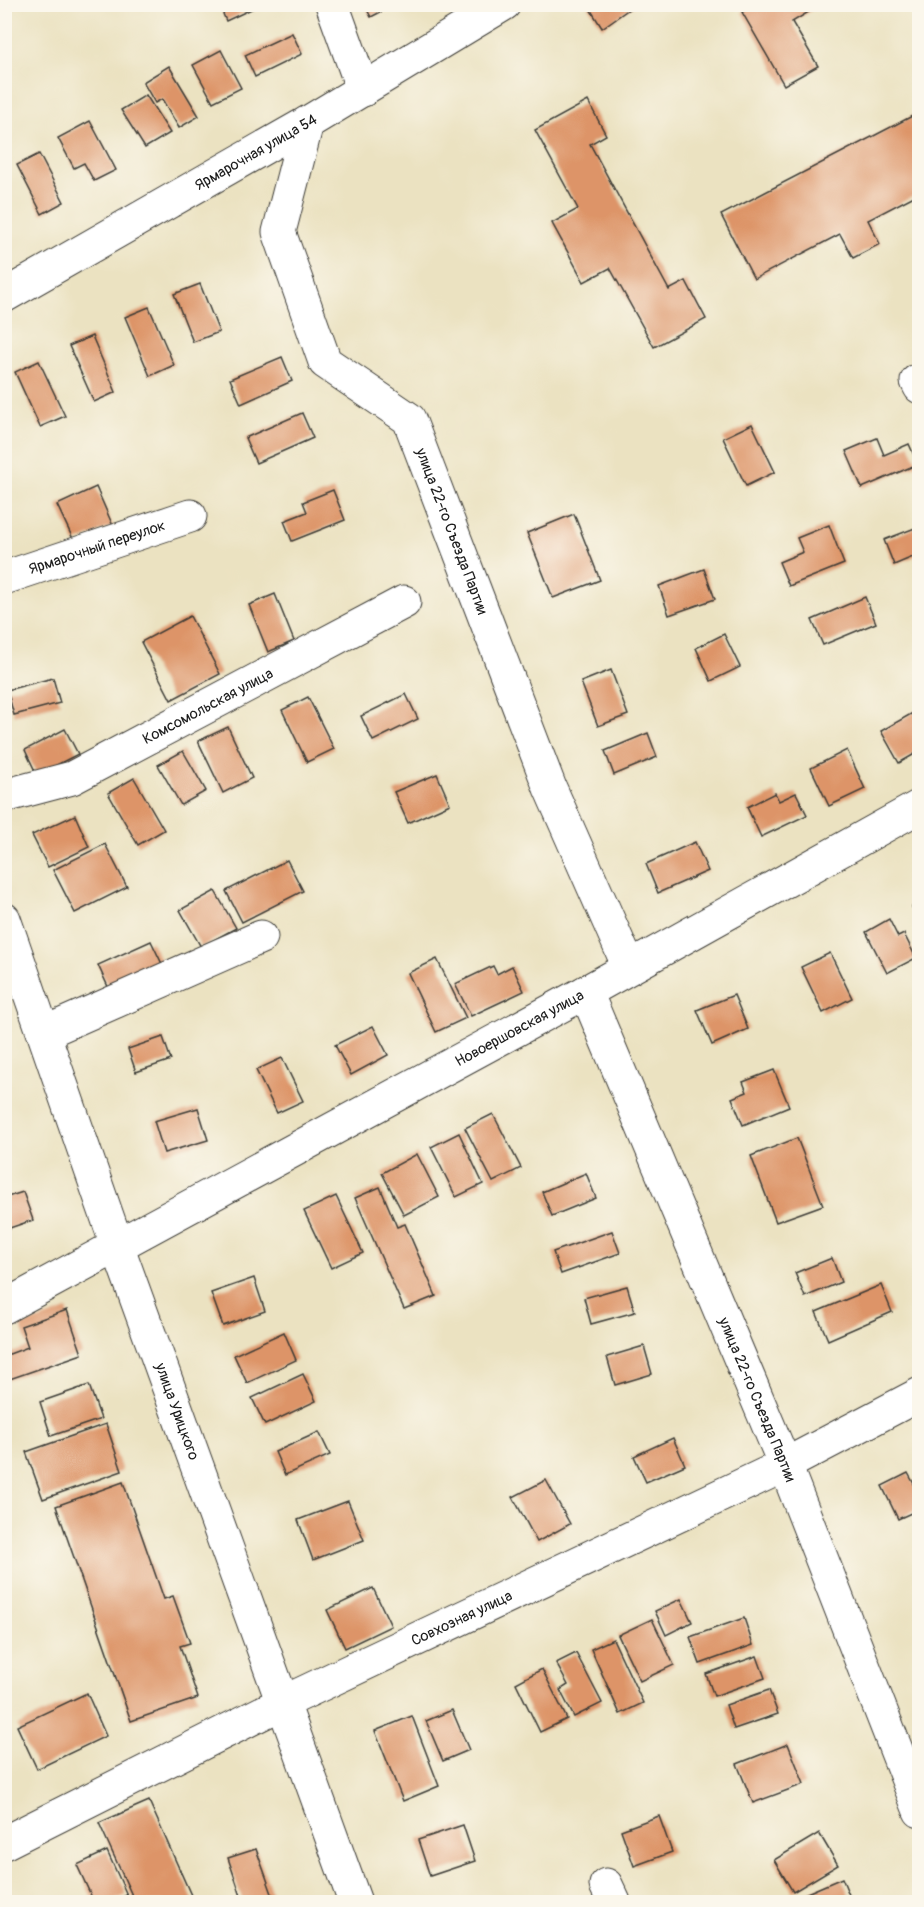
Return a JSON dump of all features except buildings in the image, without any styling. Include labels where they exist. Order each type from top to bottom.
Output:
[{"type":"street","points":[[332,4],[363,90]]},
{"type":"street","name":"Ярмарочная улица 54","points":[[4,296],[307,123],[504,4]]},
{"type":"street","name":"улица 22-го Съезда Партии","points":[[307,123],[279,232],[325,362],[409,419],[550,788],[629,967]]},
{"type":"street","name":"Ярмарочный переулок","points":[[4,578],[190,516]]},
{"type":"street","name":"Комсомольская улица","points":[[4,796],[72,778],[404,603]]},
{"type":"street","name":"Новоершовская улица","points":[[4,1307],[586,992],[920,806]]},
{"type":"street","name":"улица Урицкого","points":[[4,919],[117,1245],[355,1902]]},
{"type":"street","points":[[44,1033],[261,937]]},
{"type":"street","name":"улица 22-го Съезда Партии","points":[[586,992],[785,1465],[920,1811]]},
{"type":"street","name":"Совхозная улица","points":[[4,1843],[284,1702],[785,1465],[920,1394]]}]
